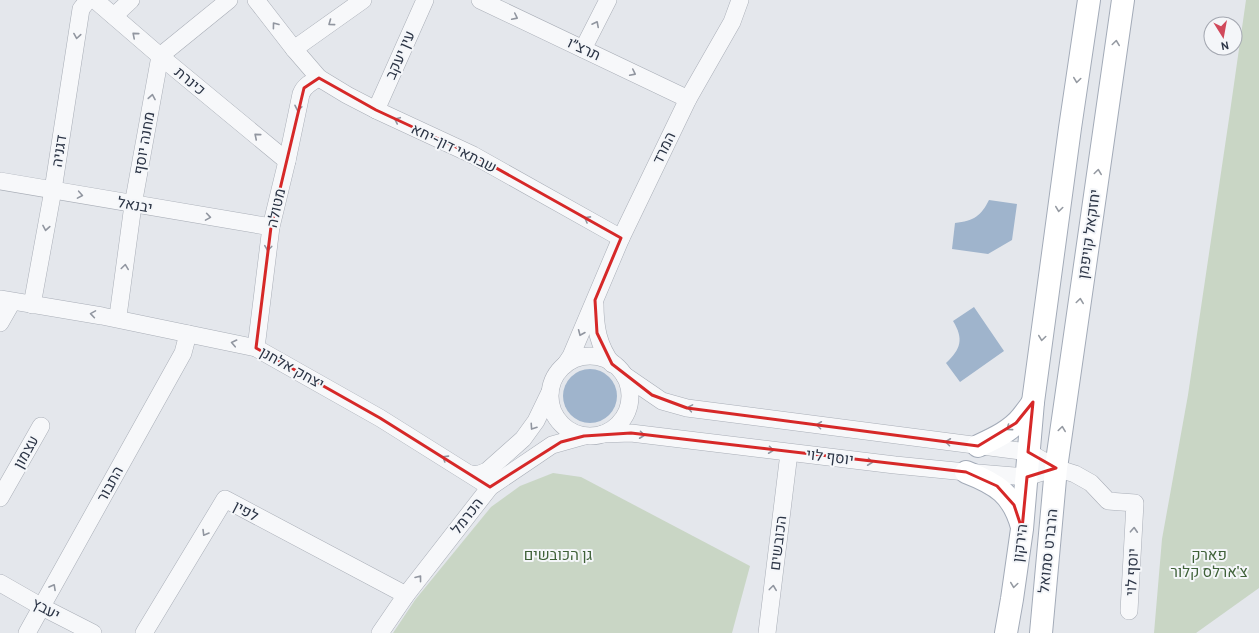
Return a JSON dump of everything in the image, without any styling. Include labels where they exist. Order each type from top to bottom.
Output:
[{"type":"main road","points":[[1028,452],[1033,402],[1088,0]]},
{"type":"main road","name":"יחזקאל קויפמן","points":[[1056,468],[1123,0]]},
{"type":"main road","points":[[978,446],[998,436],[1016,423],[1033,402]]},
{"type":"main road","name":"הירקון","points":[[1006,633],[1022,529],[1028,452]]},
{"type":"main road","name":"הרברט סמואל","points":[[1040,633],[1056,468]]},
{"type":"main road","points":[[966,472],[997,486],[1014,505],[1022,529]]},
{"type":"street","name":"דגניה","points":[[32,304],[53,190],[81,9],[88,0]]},
{"type":"street","name":"כינרת","points":[[95,0],[287,161]]},
{"type":"street","points":[[114,16],[131,0]]},
{"type":"street","points":[[160,56],[229,0]]},
{"type":"street","name":"שבתאי דון-יחא","points":[[256,0],[294,49],[319,78],[376,110],[473,155],[621,238]]},
{"type":"street","points":[[294,49],[363,0]]},
{"type":"street","name":"עין יעקב","points":[[376,110],[425,0]]},
{"type":"street","name":"תרצ״ו","points":[[480,0],[688,99]]},
{"type":"street","points":[[583,49],[608,0]]},
{"type":"street","name":"המרד","points":[[565,365],[571,356],[621,238],[688,99],[732,22],[740,0]]},
{"type":"street","name":"מחנה יוסף","points":[[120,319],[118,317],[133,205],[160,56]]},
{"type":"street","name":"מטולה","points":[[256,348],[271,227],[301,94],[310,82],[319,78]]},
{"type":"street","name":"יבנאל","points":[[0,181],[133,205],[271,227]]},
{"type":"street","points":[[0,323],[7,300]]},
{"type":"street","name":"יצחק אלחנן","points":[[7,300],[120,319],[256,348],[380,418],[490,487]]},
{"type":"street","name":"המרד","points":[[595,300],[597,333],[604,354],[612,364]]},
{"type":"street","name":"התבור","points":[[27,633],[183,353],[188,334]]},
{"type":"street","points":[[584,357],[605,359],[612,364],[624,375],[629,387],[630,398],[628,410],[622,420],[616,426],[603,434],[593,436],[576,434],[567,429],[557,419],[551,403],[550,392],[558,373],[565,365],[584,357]]},
{"type":"street","name":"יוסף לוי","points":[[624,375],[662,401],[687,408],[1028,452],[1056,468],[1075,474],[1091,483],[1108,500],[1135,503],[1129,611]]},
{"type":"street","name":"הכרמל","points":[[471,474],[477,475],[486,471],[523,440],[536,421],[550,392]]},
{"type":"street","name":"עצמון","points":[[0,498],[40,426]]},
{"type":"street","name":"יוסף לוי","points":[[603,434],[631,433],[789,453],[1027,477],[1056,468]]},
{"type":"street","name":"הכרמל","points":[[380,633],[406,595],[490,487],[552,445],[584,436]]},
{"type":"street","name":"הכובשים","points":[[767,633],[789,453]]},
{"type":"street","name":"לפין","points":[[144,633],[225,499],[406,595]]},
{"type":"street","name":"יעבץ","points":[[0,583],[42,607],[93,633]]},
{"type":"highlighted area","points":[[319,78],[376,110],[473,155],[621,238],[595,300],[597,333],[612,364],[652,395],[687,408],[978,446],[1016,423],[1033,402],[1028,452],[1056,468],[1027,477],[1022,529],[1014,505],[997,486],[966,472],[631,433],[584,436],[561,442],[490,487],[380,418],[256,348],[271,227],[304,88]]},
{"type":"green space","name":"פארק צ'ארלס קלור","points":[[1246,0],[1259,0],[1259,588],[1196,633],[1154,633],[1162,539],[1188,395],[1238,56],[1243,56],[1243,21]]},
{"type":"green space","name":"גן הכובשים","points":[[553,473],[581,477],[750,566],[732,633],[393,633],[415,600],[491,507],[520,486]]},
{"type":"water","points":[[989,200],[1017,204],[1012,240],[988,254],[952,249],[955,223],[967,221],[976,217],[980,214]]},
{"type":"water","points":[[974,307],[1004,351],[960,382],[946,363],[958,348],[960,339],[959,333],[953,321]]},
{"type":"water","points":[[585,369],[595,369],[605,373],[613,381],[617,391],[617,401],[613,411],[605,419],[595,423],[585,423],[575,419],[567,411],[563,401],[563,391],[567,381],[575,373]]}]
